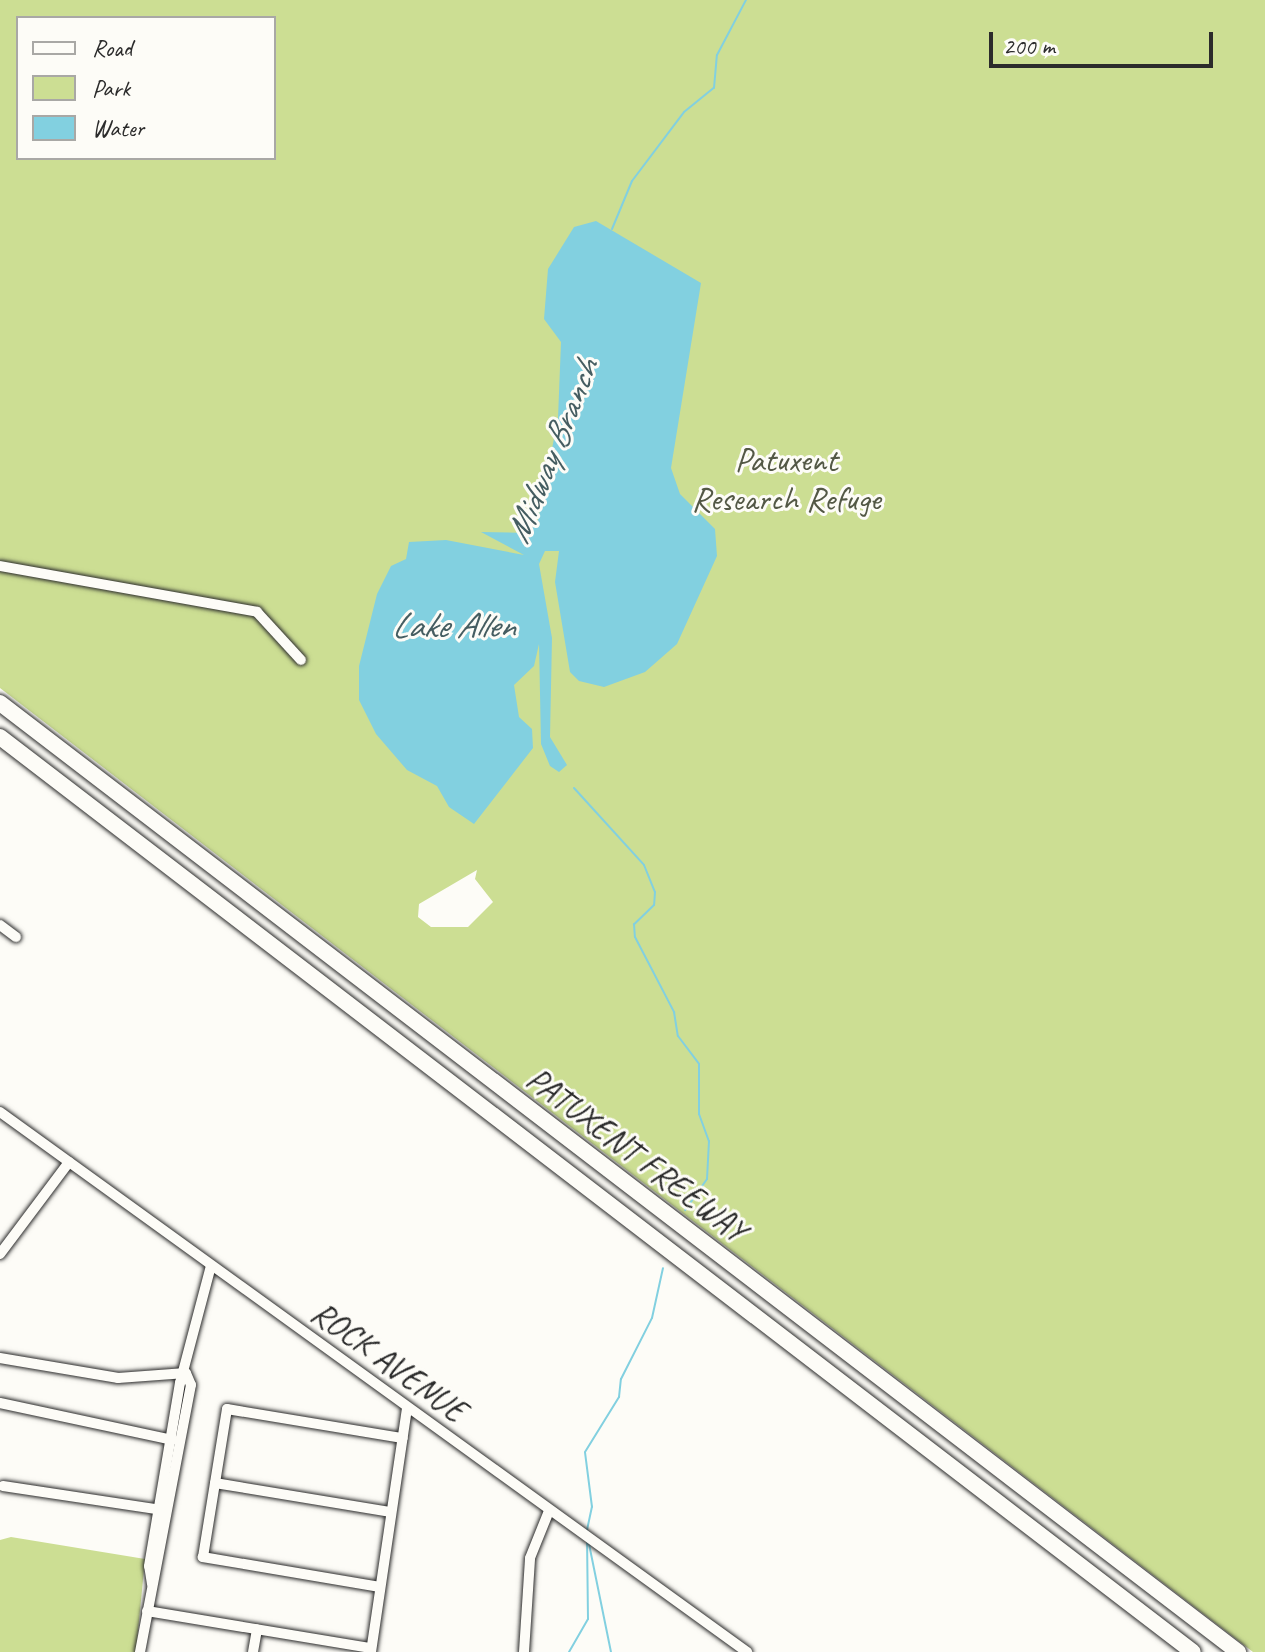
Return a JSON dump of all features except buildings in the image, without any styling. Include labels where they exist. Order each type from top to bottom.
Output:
[{"type":"highway","name":"PATUXENT FREEWAY","points":[[0,703],[1238,1652]]},
{"type":"highway","name":"PATUXENT FREEWAY","points":[[0,737],[1193,1652]]},
{"type":"street","points":[[0,566],[257,612],[301,660]]},
{"type":"street","points":[[0,925],[16,937]]},
{"type":"street","name":"ROCK AVENUE","points":[[0,1112],[407,1413],[747,1652]]},
{"type":"street","points":[[0,1254],[69,1162]]},
{"type":"street","points":[[152,1584],[158,1513],[170,1437],[186,1373],[201,1289],[211,1266]]},
{"type":"street","points":[[0,1358],[118,1378],[186,1373]]},
{"type":"street","points":[[140,1652],[191,1385],[186,1373]]},
{"type":"street","points":[[0,1403],[170,1437],[179,1451]]},
{"type":"street","points":[[380,1587],[203,1557],[227,1409],[403,1438]]},
{"type":"street","points":[[147,1611],[371,1650],[407,1413]]},
{"type":"street","points":[[215,1483],[390,1512]]},
{"type":"street","points":[[3,1486],[158,1513]]},
{"type":"street","points":[[158,1513],[171,1500]]},
{"type":"street","points":[[524,1652],[530,1558],[549,1511]]},
{"type":"street","points":[[253,1652],[257,1629]]},
{"type":"green space","name":"Patuxent Research Refuge","points":[[0,0],[1265,0],[1265,1652],[1253,1652],[0,688]],"holes":[[[477,870],[475,879],[493,902],[468,927],[431,927],[418,917],[419,904]]]},
{"type":"green space","points":[[11,1537],[145,1559],[136,1652],[0,1652],[0,1540]]},
{"type":"water","name":"Lake Allen","points":[[596,221],[701,283],[671,468],[680,494],[715,529],[717,556],[677,644],[645,672],[604,687],[579,681],[570,672],[555,582],[559,551],[545,551],[539,564],[552,638],[550,737],[567,765],[559,772],[550,766],[541,744],[539,644],[534,666],[514,685],[519,717],[532,729],[533,748],[474,824],[449,807],[437,786],[407,770],[376,734],[359,700],[359,666],[377,594],[391,566],[406,559],[409,542],[446,540],[524,555],[481,532],[528,533],[538,520],[558,418],[561,342],[544,319],[548,269],[574,227]]},
{"type":"waterway","points":[[612,229],[632,181],[684,112],[714,88],[717,55],[746,0]]},
{"type":"waterway","name":"Midway Branch","points":[[574,788],[644,865],[655,892],[654,905],[634,924],[635,937],[674,1012],[678,1036],[699,1064],[699,1114],[709,1141],[707,1179],[685,1210]]},
{"type":"waterway","name":"Midway Branch","points":[[587,1530],[592,1507],[585,1452],[619,1397],[621,1379],[652,1318],[663,1268]]},
{"type":"waterway","points":[[569,1652],[588,1619],[587,1540]]},
{"type":"waterway","name":"Midway Branch","points":[[589,1544],[611,1652]]}]
